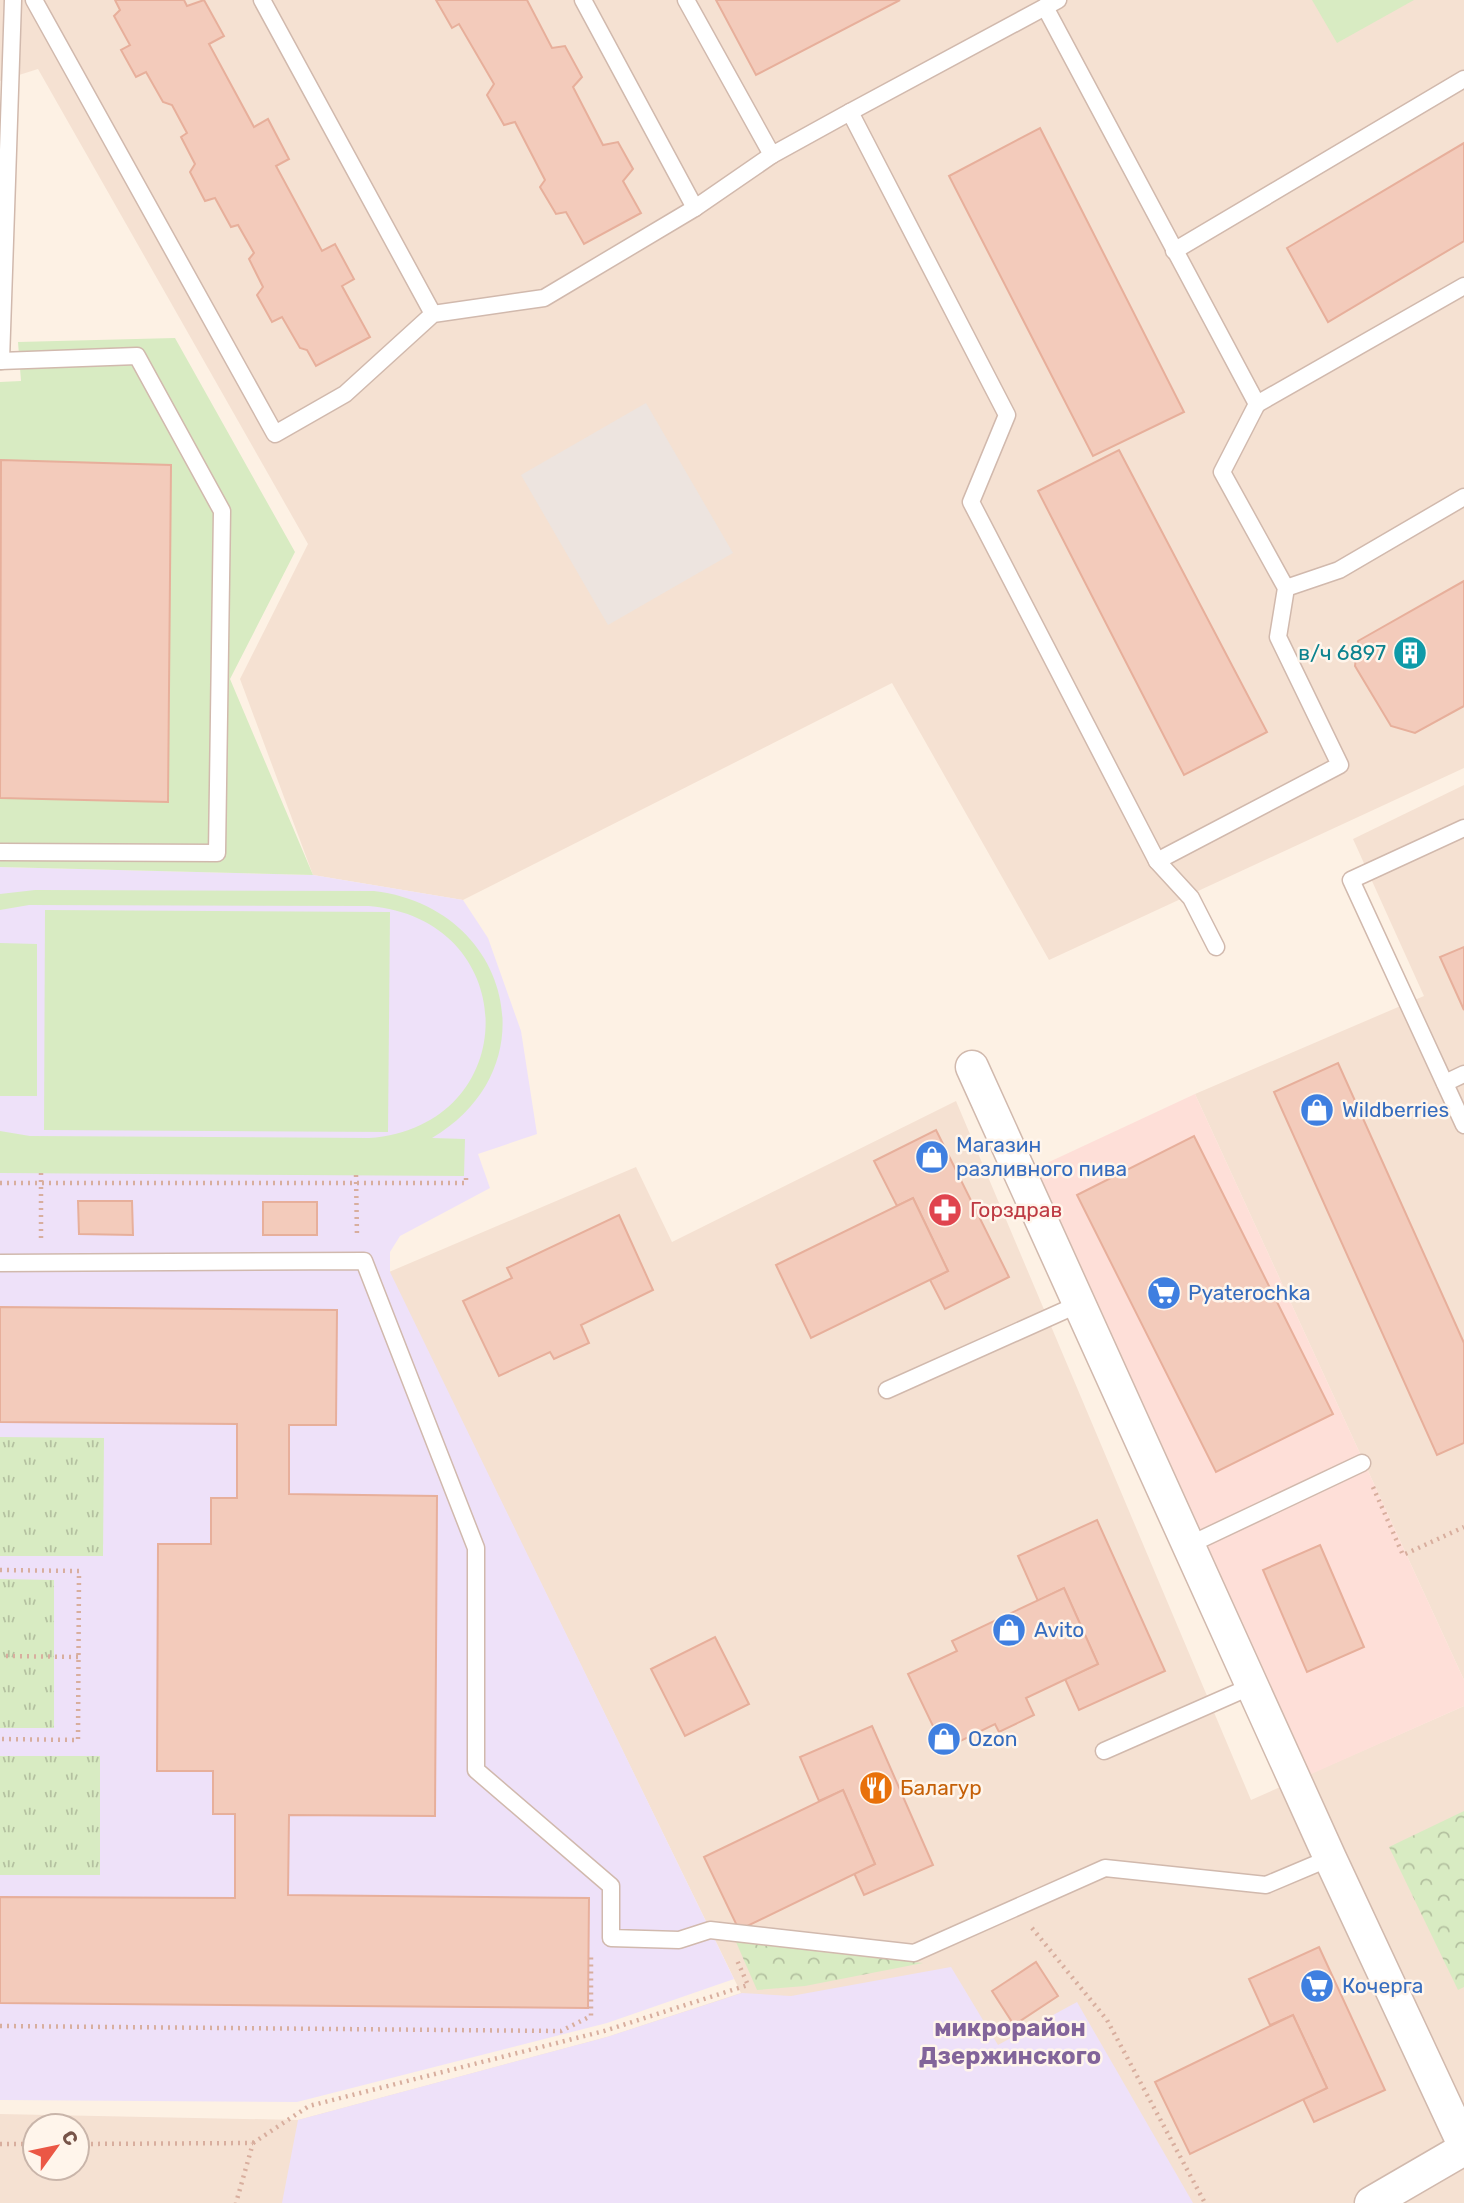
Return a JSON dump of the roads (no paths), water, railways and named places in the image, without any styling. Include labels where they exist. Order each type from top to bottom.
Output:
[{"type":"street","points":[[972,1067],[1330,1858],[1464,2147],[1371,2203]]},
{"type":"lane","points":[[0,852],[217,853],[222,511],[137,356],[1,361],[13,0]]},
{"type":"lane","points":[[34,0],[275,434],[345,394],[433,314],[544,298],[695,208],[772,155],[1052,4],[1174,251],[1257,404]]},
{"type":"lane","points":[[262,0],[433,314]]},
{"type":"lane","points":[[583,0],[695,208]]},
{"type":"lane","points":[[686,0],[772,155]]},
{"type":"lane","points":[[1174,251],[1464,79]]},
{"type":"lane","points":[[850,112],[1007,415],[971,502],[1157,860],[1191,898],[1216,947]]},
{"type":"lane","points":[[1157,860],[1340,765],[1278,637],[1286,588],[1222,472],[1257,404],[1464,286]]},
{"type":"lane","points":[[1286,588],[1339,570],[1464,497]]},
{"type":"lane","points":[[1464,828],[1351,880],[1464,1125]]},
{"type":"lane","points":[[1445,1083],[1464,1074]]},
{"type":"lane","points":[[0,1263],[364,1261],[476,1548],[476,1770],[611,1886],[611,1938],[679,1940],[710,1930],[914,1954],[1105,1868],[1266,1885],[1330,1858]]},
{"type":"lane","points":[[887,1390],[1079,1304]]},
{"type":"lane","points":[[1189,1545],[1362,1463]]},
{"type":"lane","points":[[1104,1751],[1252,1686]]},
{"type":"place","name":"в/ч 6897","points":[[1410,653]]},
{"type":"place","name":"Wildberries","points":[[1317,1110]]},
{"type":"place","name":"Магазин разливного пива","points":[[932,1157]]},
{"type":"place","name":"Горздрав","points":[[945,1210]]},
{"type":"place","name":"Pyaterochka","points":[[1164,1293]]},
{"type":"place","name":"Avito","points":[[1009,1630]]},
{"type":"place","name":"Ozon","points":[[944,1739]]},
{"type":"place","name":"Балагур","points":[[876,1788]]},
{"type":"place","name":"Кочерга","points":[[1317,1986]]},
{"type":"district","name":"микрорайон Дзержинского","points":[[1010,2042]]}]
